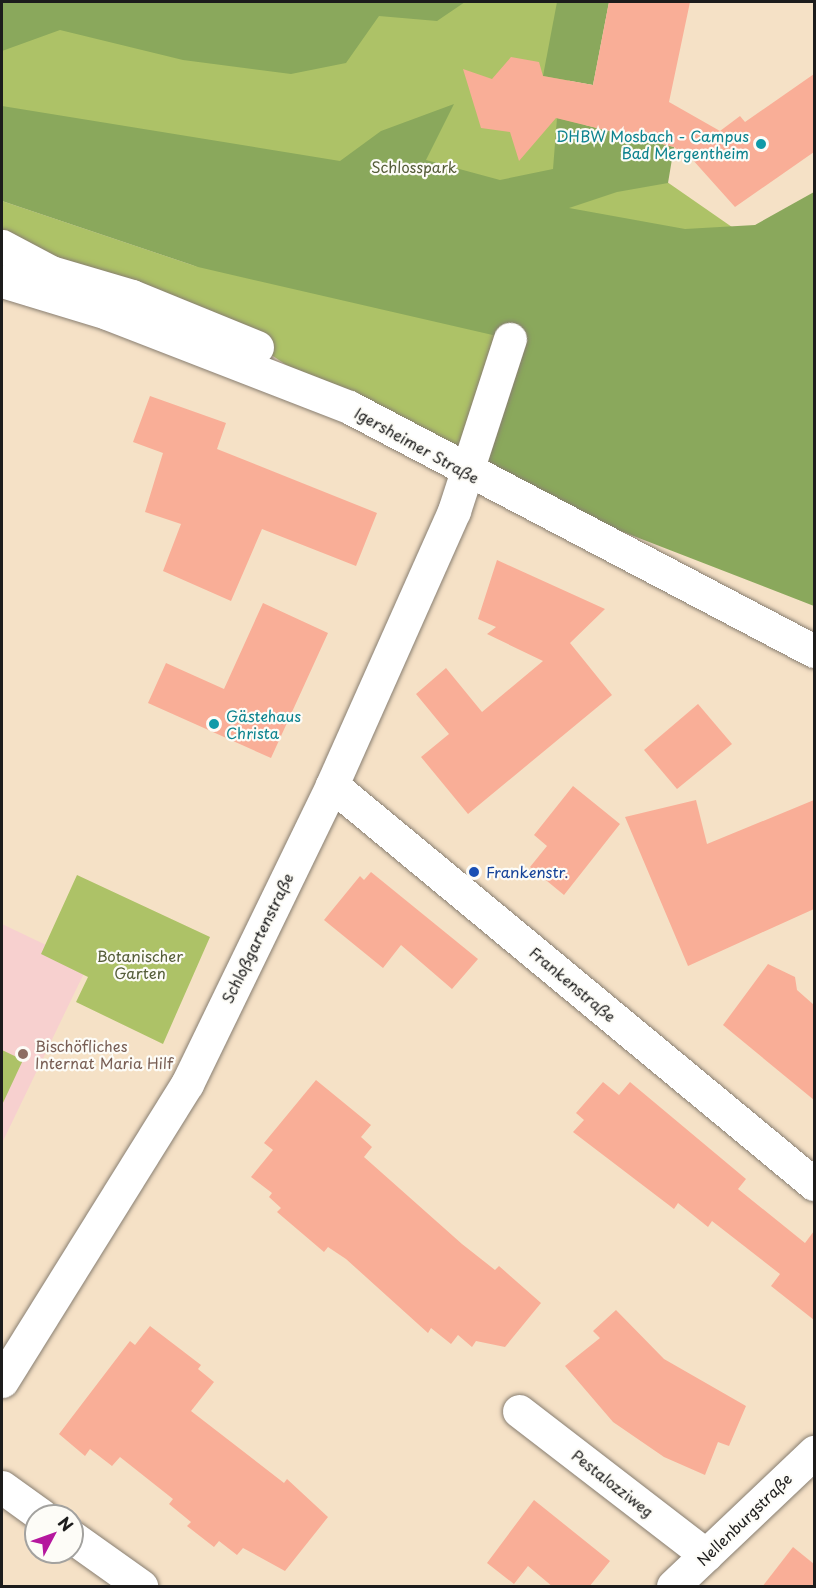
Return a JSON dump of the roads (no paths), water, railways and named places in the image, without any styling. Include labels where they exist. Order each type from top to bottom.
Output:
[{"type":"street","points":[[2,246],[51,272],[132,296],[264,350],[349,407]]},
{"type":"street","name":"Igersheimer Straße","points":[[2,281],[106,313],[349,407],[814,651]]},
{"type":"street","name":"Schloßgartenstraße","points":[[2,1381],[187,1084],[332,784],[471,473],[510,339]]},
{"type":"street","name":"Frankenstraße","points":[[332,784],[814,1184]]},
{"type":"street","name":"Pestalozziweg","points":[[519,1411],[706,1556]]},
{"type":"street","name":"Nellenburgstraße","points":[[673,1587],[814,1452]]},
{"type":"street","points":[[2,1487],[25,1504]]},
{"type":"street","points":[[84,1546],[141,1587]]},
{"type":"place","name":"DHBW Mosbach - Campus Bad Mergentheim","points":[[761,144]]},
{"type":"place","name":"Gästehaus Christa","points":[[214,724]]},
{"type":"place","name":"Frankenstr.","points":[[474,872]]},
{"type":"place","name":"Bischöfliches Internat Maria Hilf","points":[[23,1054]]},
{"type":"park label","name":"Schlosspark","points":[[414,167]]},
{"type":"park label","name":"Botanischer Garten","points":[[140,964]]}]
